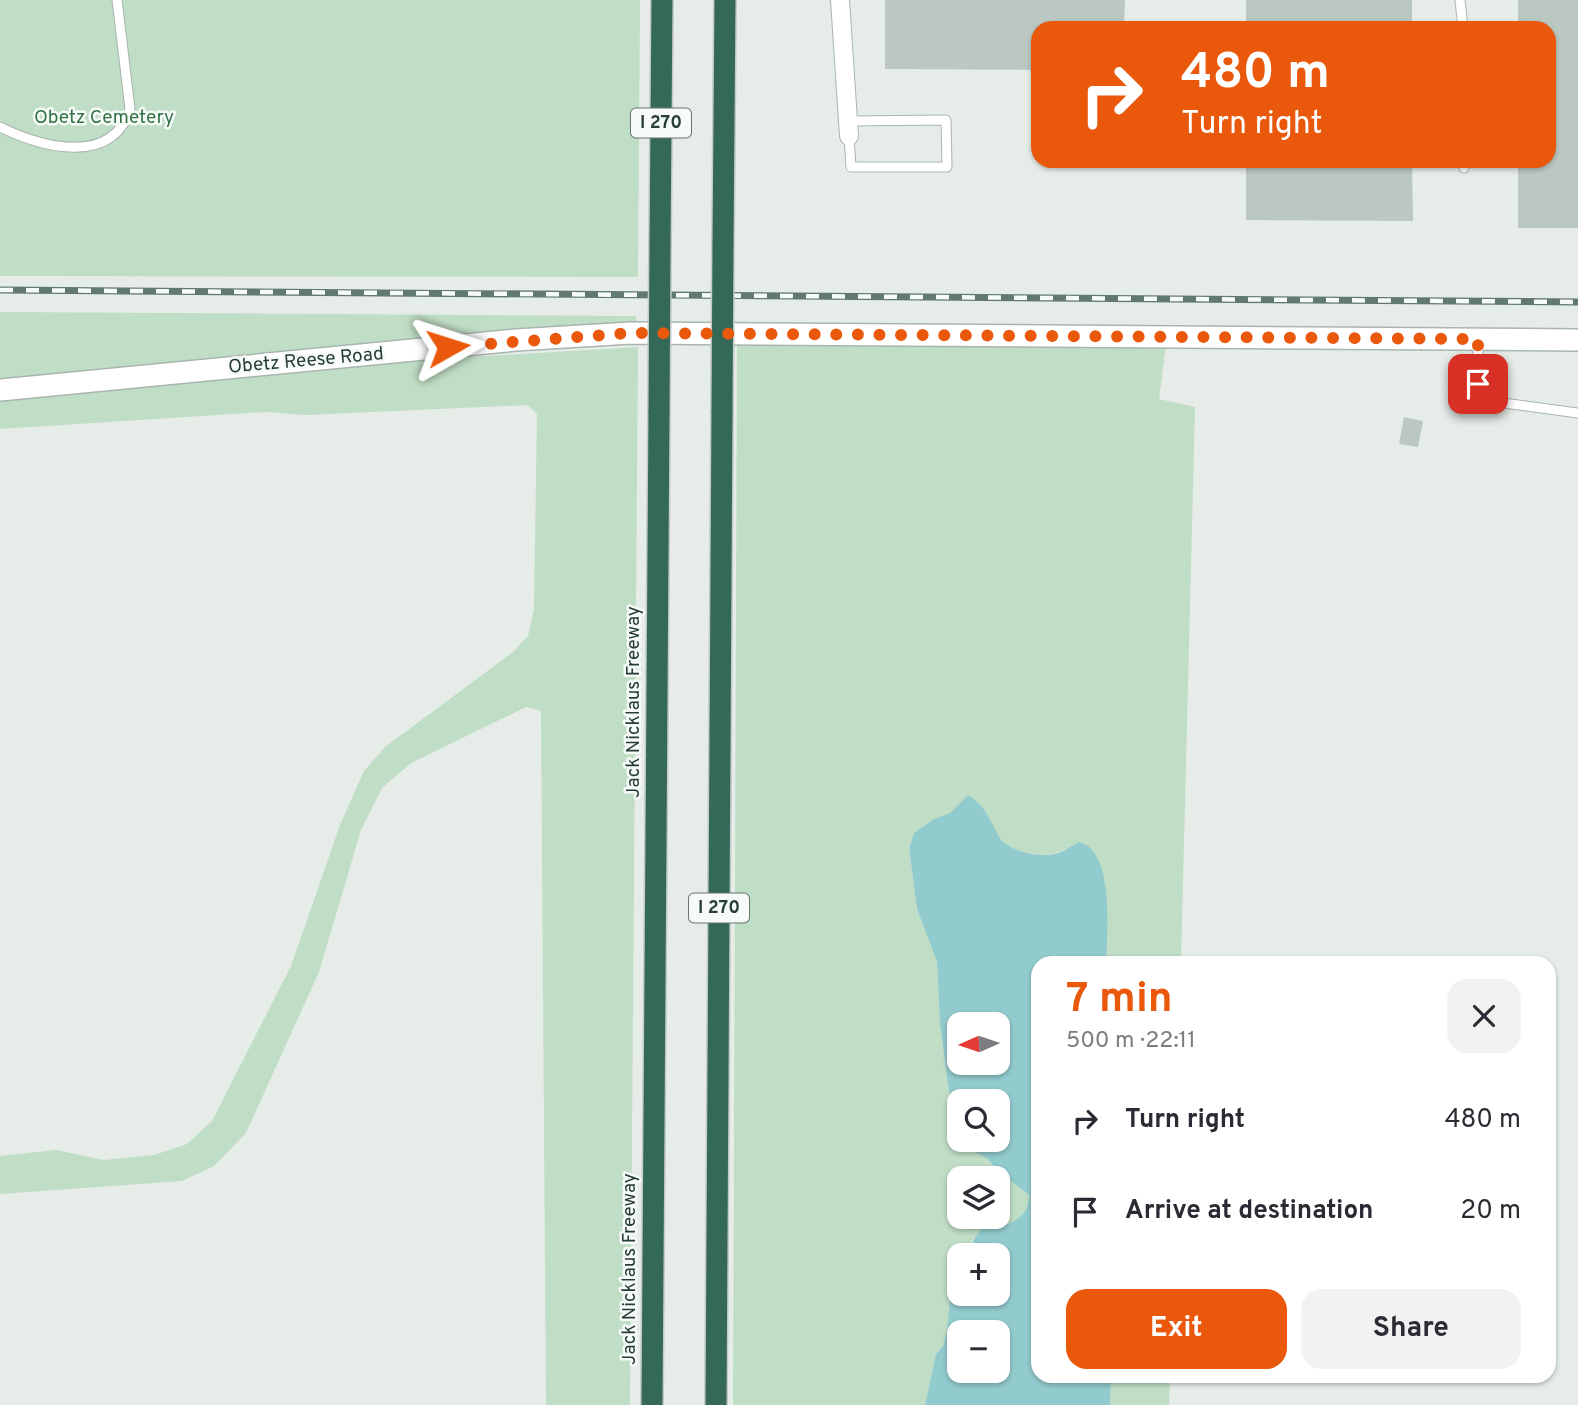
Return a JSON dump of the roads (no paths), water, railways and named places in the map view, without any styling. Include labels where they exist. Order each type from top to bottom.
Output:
[{"type":"highway","name":"Jack Nicklaus Freeway","points":[[652,1405],[662,0]]},
{"type":"highway","name":"I 270","points":[[716,1405],[725,0]]},
{"type":"street","points":[[840,0],[848,128]]},
{"type":"street","name":"Obetz Reese Road","points":[[0,390],[516,340],[631,333],[1578,340]]},
{"type":"lane","points":[[0,127],[46,145],[72,148],[106,142],[126,124],[131,109],[117,0]]},
{"type":"lane","points":[[1460,0],[1462,21]]},
{"type":"lane","points":[[946,120],[947,167],[851,167],[848,128],[946,120]]},
{"type":"lane","points":[[1478,339],[1478,384],[1489,401],[1578,412]]},
{"type":"water","points":[[968,795],[982,807],[1002,841],[1015,849],[1047,855],[1060,852],[1079,842],[1091,848],[1099,860],[1106,894],[1106,956],[1031,956],[1031,1383],[1111,1383],[1110,1405],[925,1405],[936,1354],[943,1346],[947,1331],[947,1383],[1010,1383],[1010,1320],[948,1320],[950,1306],[1010,1306],[1010,1243],[972,1243],[980,1230],[1010,1229],[1010,1223],[1024,1212],[1029,1195],[1010,1180],[1010,1166],[994,1166],[987,1158],[975,1152],[1010,1152],[1010,1089],[949,1089],[940,1025],[937,962],[917,909],[909,848],[914,833],[934,819],[950,813]]},
{"type":"railway","points":[[0,290],[1578,302]]},
{"type":"park label","name":"Obetz Cemetery","points":[[104,118]]}]
